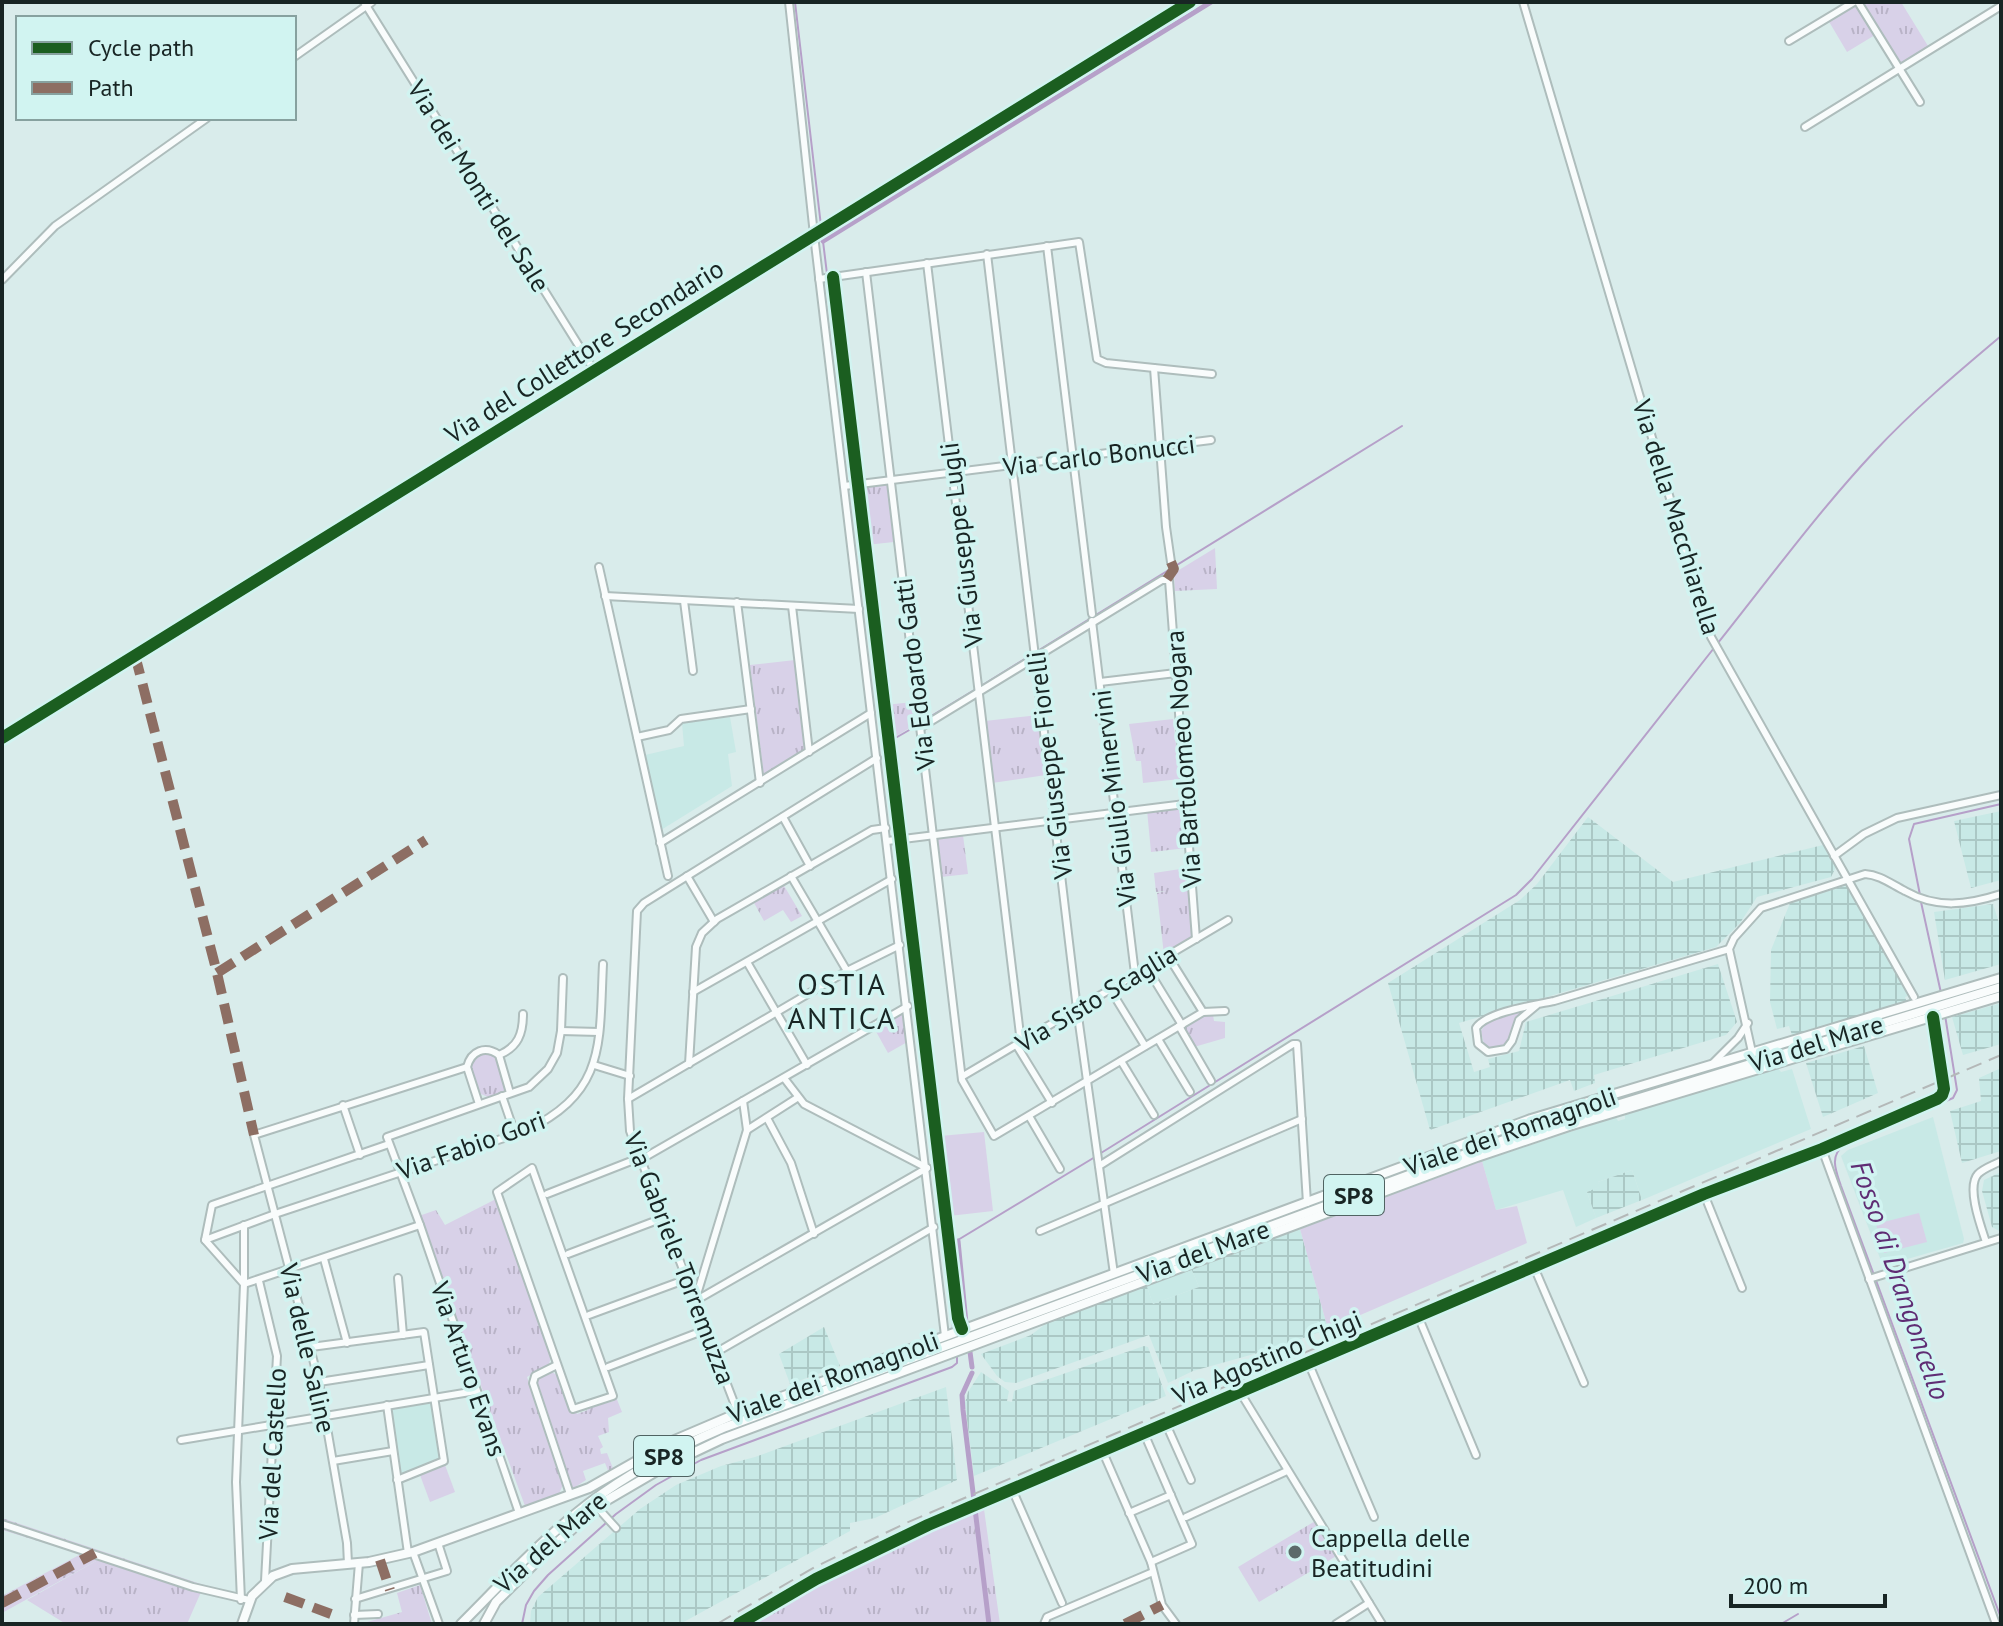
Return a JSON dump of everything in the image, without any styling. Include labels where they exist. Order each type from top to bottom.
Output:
[{"type":"main road","points":[[484,1624],[496,1602],[597,1507],[667,1465],[737,1433],[1477,1157],[1569,1126],[1933,1017],[1953,1001],[2001,978]]},
{"type":"main road","name":"Via del Mare","points":[[471,1614],[517,1566],[593,1501],[660,1458],[727,1426],[1509,1138],[1937,1001],[1953,1001],[2001,987]]},
{"type":"main road","points":[[1953,1001],[2001,996]]},
{"type":"main road","name":"Viale dei Romagnoli","points":[[265,1581],[292,1569],[359,1563],[438,1543],[612,1477],[677,1438],[738,1413],[1531,1119],[1752,1052],[1937,1001]]},
{"type":"main road","points":[[242,1624],[245,1600],[265,1581]]},
{"type":"main road","points":[[453,1624],[471,1614]]},
{"type":"main road","points":[[464,1624],[471,1614]]},
{"type":"street","points":[[789,2],[945,1336]]},
{"type":"street","name":"Via del Collettore Secondario","points":[[2,738],[1190,2]]},
{"type":"street","name":"Via della Macchiarella","points":[[1523,2],[1711,637],[1914,997]]},
{"type":"street","points":[[1789,41],[1856,2],[1920,102]]},
{"type":"street","points":[[296,56],[367,3]]},
{"type":"street","name":"Via dei Monti del Sale","points":[[367,3],[594,370]]},
{"type":"street","points":[[1805,127],[2001,6]]},
{"type":"street","points":[[2,280],[55,226],[204,120]]},
{"type":"street","points":[[819,279],[987,254],[1080,244],[1097,359],[1106,363],[1212,374]]},
{"type":"street","name":"Via Giulio Minervini","points":[[1047,246],[1135,974]]},
{"type":"street","name":"Via Giuseppe Fiorelli","points":[[987,254],[1077,1009],[1114,1274]]},
{"type":"street","name":"Via Giuseppe Lugli","points":[[927,263],[1019,1044]]},
{"type":"street","name":"Via Edoardo Gatti","points":[[866,272],[962,1080],[994,1136],[1029,1116]]},
{"type":"street","points":[[1154,368],[1171,562]]},
{"type":"street","name":"Via Carlo Bonucci","points":[[844,486],[1211,440]]},
{"type":"street","points":[[599,567],[668,876]]},
{"type":"street","name":"Via Bartolomeo Nogara","points":[[1092,617],[1167,579],[1171,587],[1196,939]]},
{"type":"street","points":[[605,596],[859,609]]},
{"type":"street","points":[[684,601],[693,671]]},
{"type":"street","points":[[737,602],[760,783]]},
{"type":"street","points":[[792,606],[809,752]]},
{"type":"street","points":[[920,728],[1092,617]]},
{"type":"street","points":[[1100,682],[1176,673]]},
{"type":"street","points":[[637,737],[668,730],[681,719],[751,709]]},
{"type":"street","points":[[660,843],[871,713]]},
{"type":"street","points":[[714,922],[687,876],[877,758]]},
{"type":"street","points":[[1834,856],[1864,834],[1897,818],[2001,795]]},
{"type":"street","points":[[887,841],[1185,804]]},
{"type":"street","points":[[783,817],[810,866]]},
{"type":"street","points":[[689,1064],[697,944],[702,933],[714,922],[791,876],[874,829],[886,828]]},
{"type":"street","points":[[1752,1052],[1748,1023],[1729,949],[1734,938],[1761,908],[1863,874],[1874,875],[1931,902],[1968,903],[2001,894]]},
{"type":"street","name":"Via Gabriele Torremuzza","points":[[687,876],[644,903],[637,911],[629,1128],[738,1413]]},
{"type":"street","points":[[791,876],[847,971]]},
{"type":"street","points":[[693,992],[892,879]]},
{"type":"street","name":"Via Sisto Scaglia","points":[[963,1076],[1228,920]]},
{"type":"street","points":[[628,1099],[847,971],[900,945]]},
{"type":"street","points":[[1537,1005],[1519,1020],[1506,1049],[1488,1052],[1478,1044],[1475,1030],[1482,1020],[1729,949]]},
{"type":"street","points":[[1168,956],[1203,1012]]},
{"type":"street","points":[[747,962],[807,1065]]},
{"type":"street","name":"Via Fabio Gori","points":[[205,1240],[515,1134],[549,1119],[569,1103],[589,1077],[594,1065],[603,964]]},
{"type":"street","points":[[1147,968],[1211,1081]]},
{"type":"street","points":[[244,1284],[205,1240],[212,1205],[360,1155],[388,1140],[529,1087],[548,1069],[557,1053],[563,978]]},
{"type":"street","points":[[1110,989],[1145,1046]]},
{"type":"street","points":[[547,1194],[639,1159],[908,1006]]},
{"type":"street","points":[[1060,1169],[1029,1116],[1203,1012],[1225,1011]]},
{"type":"street","points":[[499,1055],[520,1038],[523,1014]]},
{"type":"street","name":"Via Agostino Chigi","points":[[739,1624],[867,1553],[969,1507],[1704,1194],[1822,1149],[1942,1095],[1944,1079],[1933,1017]]},
{"type":"street","points":[[1711,1064],[1738,1038],[1748,1023]]},
{"type":"street","points":[[561,1031],[599,1032]]},
{"type":"street","points":[[1158,1039],[1190,1092]]},
{"type":"street","points":[[1019,1044],[1052,1103]]},
{"type":"street","points":[[1098,1159],[1297,1044],[1307,1203]]},
{"type":"street","points":[[479,1104],[467,1067],[472,1057],[481,1050],[490,1050],[499,1055],[510,1093]]},
{"type":"street","points":[[1121,1061],[1154,1115]]},
{"type":"street","points":[[594,1065],[630,1076]]},
{"type":"street","points":[[360,1155],[343,1105],[467,1067]]},
{"type":"street","points":[[784,1078],[797,1098],[927,1168]]},
{"type":"street","points":[[502,1096],[515,1134]]},
{"type":"street","points":[[747,1130],[797,1098]]},
{"type":"street","points":[[695,1301],[747,1130],[743,1101]]},
{"type":"street","name":"Via delle Saline","points":[[343,1105],[254,1135],[319,1382],[348,1564]]},
{"type":"street","points":[[767,1118],[791,1163],[814,1234]]},
{"type":"street","points":[[1040,1231],[1302,1119]]},
{"type":"street","name":"Via Arturo Evans","points":[[388,1140],[519,1513]]},
{"type":"street","points":[[1822,1149],[1996,1624]]},
{"type":"street","points":[[1986,1242],[1974,1197],[1974,1182],[1981,1171],[2001,1161]]},
{"type":"street","points":[[532,1168],[613,1396],[573,1409],[557,1365],[497,1192],[532,1168]]},
{"type":"street","points":[[695,1301],[927,1168]]},
{"type":"street","points":[[1704,1194],[1742,1288]]},
{"type":"street","points":[[568,1254],[663,1218]]},
{"type":"street","points":[[2,1524],[193,1587],[245,1600],[236,1482],[244,1225]]},
{"type":"street","points":[[244,1284],[420,1225]]},
{"type":"street","points":[[715,1353],[934,1227]]},
{"type":"street","points":[[1870,1279],[2001,1238]]},
{"type":"street","points":[[324,1259],[347,1343]]},
{"type":"street","points":[[1534,1267],[1584,1383]]},
{"type":"street","points":[[398,1278],[403,1335]]},
{"type":"street","points":[[589,1315],[687,1279]]},
{"type":"street","name":"Via del Castello","points":[[259,1281],[277,1356],[265,1581]]},
{"type":"street","points":[[1418,1316],[1476,1455]]},
{"type":"street","points":[[608,1367],[705,1330]]},
{"type":"street","points":[[311,1347],[424,1332],[444,1461],[397,1480]]},
{"type":"street","points":[[1308,1362],[1374,1517]]},
{"type":"street","points":[[319,1382],[429,1365]]},
{"type":"street","points":[[557,1365],[537,1375],[532,1382],[570,1494]]},
{"type":"street","points":[[181,1440],[476,1391]]},
{"type":"street","points":[[1240,1392],[1382,1624]]},
{"type":"street","points":[[387,1405],[411,1552],[424,1579],[438,1623]]},
{"type":"street","points":[[1166,1424],[1191,1480]]},
{"type":"street","points":[[1144,1433],[1192,1544],[1151,1562]]},
{"type":"street","points":[[1102,1450],[1151,1562],[1162,1605],[1176,1624]]},
{"type":"street","points":[[333,1461],[393,1451]]},
{"type":"street","points":[[1186,1517],[1287,1471]]},
{"type":"street","points":[[1012,1489],[1062,1603]]},
{"type":"street","points":[[1129,1513],[1171,1495]]},
{"type":"street","points":[[597,1507],[614,1526]]},
{"type":"street","points":[[355,1599],[447,1571],[438,1543]]},
{"type":"street","points":[[354,1624],[359,1563]]},
{"type":"street","points":[[1044,1624],[1047,1617],[1153,1572]]},
{"type":"street","points":[[1336,1624],[1369,1603]]},
{"type":"street","points":[[354,1615],[378,1614]]},
{"type":"shaded area","points":[[730,717],[736,752],[728,754],[732,786],[661,830],[645,755],[684,746],[682,723]]},
{"type":"shaded area","points":[[2001,811],[2001,880],[1971,888],[1954,821]]},
{"type":"shaded area","points":[[1588,817],[1673,882],[1823,845],[1836,867],[1831,877],[1757,897],[1740,923],[1716,947],[1459,1023],[1474,1072],[1490,1067],[1488,1059],[1519,1051],[1526,1022],[1718,964],[1737,1022],[1726,1035],[1594,1075],[1595,1083],[1574,1091],[1570,1080],[1430,1130],[1388,983],[1520,900],[1537,884]]},
{"type":"shaded area","points":[[1847,885],[1908,996],[1905,997],[1907,1002],[1792,1035],[1789,1026],[1777,1029],[1770,1002],[1771,950],[1790,903]]},
{"type":"shaded area","points":[[1993,904],[2001,929],[2001,964],[1945,980],[1934,912]]},
{"type":"shaded area","points":[[2001,1003],[2001,1044],[1963,1055],[1952,1017]]},
{"type":"shaded area","points":[[1864,1046],[1878,1093],[1823,1117],[1806,1063]]},
{"type":"shaded area","points":[[1777,1067],[1781,1072],[1792,1069],[1811,1129],[1642,1200],[1632,1170],[1598,1182],[1600,1187],[1587,1192],[1596,1218],[1576,1227],[1563,1190],[1496,1210],[1482,1161],[1616,1117],[1618,1121],[1625,1119],[1625,1115]]},
{"type":"shaded area","points":[[2001,1068],[2001,1151],[1962,1163],[1950,1111],[1981,1101],[1979,1078]]},
{"type":"shaded area","points":[[1933,1117],[1963,1243],[1883,1266],[1841,1156],[1848,1150]]},
{"type":"shaded area","points":[[1632,1170],[1642,1200],[1596,1218],[1587,1192],[1599,1187],[1598,1182]]},
{"type":"shaded area","points":[[2001,1172],[2001,1232],[1992,1227],[1982,1191],[1984,1180]]},
{"type":"shaded area","points":[[1300,1229],[1328,1329],[1276,1348],[1193,1371],[1168,1383],[1149,1335],[1016,1383],[1005,1382],[997,1376],[981,1354],[1031,1335],[1051,1320],[1146,1284],[1153,1304],[1199,1287],[1191,1268]]},
{"type":"shaded area","points":[[1191,1268],[1199,1287],[1153,1304],[1146,1284]]},
{"type":"shaded area","points":[[824,1327],[840,1366],[790,1384],[779,1354]]},
{"type":"shaded area","points":[[1148,1347],[1166,1396],[974,1476],[965,1403],[981,1372],[1009,1391],[1007,1401],[1012,1402],[1014,1391]]},
{"type":"shaded area","points":[[946,1387],[957,1480],[875,1518],[850,1523],[850,1531],[680,1624],[530,1624],[531,1611],[538,1597],[640,1509],[676,1485],[721,1466],[755,1457]]},
{"type":"shaded area","points":[[432,1401],[441,1458],[399,1475],[391,1408]]},
{"type":"green space","points":[[1862,2],[1901,2],[1928,46],[1899,65]]},
{"type":"green space","points":[[1856,4],[1875,35],[1847,52],[1828,20]]},
{"type":"green space","points":[[888,484],[894,542],[866,545],[860,486]]},
{"type":"green space","points":[[1215,548],[1217,589],[1175,591],[1174,573]]},
{"type":"green space","points":[[795,660],[805,750],[764,777],[750,665]]},
{"type":"green space","points":[[913,702],[916,724],[890,740],[885,705]]},
{"type":"green space","points":[[1039,715],[1046,775],[992,783],[985,721]]},
{"type":"green space","points":[[1173,719],[1180,779],[1143,783],[1141,761],[1136,761],[1129,724]]},
{"type":"green space","points":[[1182,807],[1187,848],[1151,852],[1147,810]]},
{"type":"green space","points":[[963,835],[968,874],[941,877],[936,838]]},
{"type":"green space","points":[[1187,868],[1192,938],[1164,955],[1157,893],[1166,891],[1156,892],[1154,873]]},
{"type":"green space","points":[[783,884],[802,916],[791,922],[783,910],[764,921],[753,901]]},
{"type":"green space","points":[[1525,1011],[1505,1043],[1494,1049],[1484,1044],[1481,1031],[1488,1021]]},
{"type":"green space","points":[[901,1013],[905,1015],[909,1041],[888,1053],[874,1028]]},
{"type":"green space","points":[[1213,1015],[1214,1021],[1225,1022],[1225,1038],[1194,1047],[1184,1027],[1203,1016]]},
{"type":"green space","points":[[481,1051],[497,1060],[508,1090],[488,1097],[481,1094],[470,1067],[471,1058]]},
{"type":"green space","points":[[984,1132],[993,1211],[949,1216],[940,1136]]},
{"type":"green space","points":[[1482,1161],[1496,1210],[1517,1206],[1527,1243],[1328,1329],[1300,1229]]},
{"type":"green space","points":[[496,1199],[551,1357],[549,1364],[527,1377],[564,1482],[559,1494],[525,1506],[419,1216],[436,1210],[445,1225]]},
{"type":"green space","points":[[1919,1213],[1927,1242],[1884,1253],[1876,1224]]},
{"type":"green space","points":[[552,1372],[558,1376],[571,1411],[577,1414],[602,1401],[603,1404],[614,1401],[616,1397],[622,1412],[608,1418],[609,1432],[598,1436],[603,1447],[601,1454],[607,1453],[614,1471],[609,1473],[605,1463],[583,1471],[586,1480],[572,1489],[537,1381],[538,1377]]},
{"type":"green space","points":[[445,1465],[455,1492],[430,1502],[420,1475]]},
{"type":"green space","points":[[983,1502],[1000,1624],[739,1624],[816,1579]]},
{"type":"green space","points":[[2,1518],[204,1585],[201,1592],[98,1560],[2,1613],[2,1596],[81,1554],[2,1530]]},
{"type":"green space","points":[[1317,1520],[1338,1555],[1259,1602],[1238,1567]]},
{"type":"green space","points":[[98,1560],[201,1592],[187,1624],[66,1624],[27,1600]]},
{"type":"green space","points":[[420,1585],[432,1624],[360,1624],[402,1612],[397,1593]]},
{"type":"waterway","points":[[795,2],[821,226]]},
{"type":"waterway","points":[[823,241],[1211,2]]},
{"type":"waterway","points":[[822,233],[827,274]]},
{"type":"waterway","points":[[828,280],[953,1328]]},
{"type":"waterway","points":[[1718,643],[1813,522],[1874,452],[2001,336]]},
{"type":"waterway","points":[[981,686],[1402,426]]},
{"type":"waterway","points":[[1101,1153],[1516,895],[1532,879],[1714,648]]},
{"type":"waterway","points":[[923,721],[976,689]]},
{"type":"waterway","points":[[885,744],[918,725]]},
{"type":"waterway","name":"Fosso di Drangoncello","points":[[1920,895],[1909,839],[1914,824],[2001,804]]},
{"type":"waterway","name":"Fosso di Drangoncello","points":[[1921,902],[1941,993]]},
{"type":"waterway","name":"Fosso di Drangoncello","points":[[1945,1015],[1957,1090],[1953,1098],[1844,1145],[1836,1154],[1835,1164],[2001,1618]]},
{"type":"waterway","points":[[943,1249],[1095,1157]]},
{"type":"waterway","points":[[958,1241],[966,1323]]},
{"type":"waterway","points":[[970,1352],[972,1367]]},
{"type":"waterway","points":[[522,1624],[526,1605],[548,1575],[616,1514],[656,1485],[701,1460],[952,1367],[957,1363],[957,1356]]},
{"type":"waterway","points":[[972,1373],[962,1395],[963,1410],[989,1624]]},
{"type":"waterway","points":[[1781,1624],[1798,1614]]},
{"type":"railway","points":[[717,1624],[815,1567],[906,1523],[2001,1055]]},
{"type":"marked path","points":[[1167,579],[1174,569],[1171,562]]},
{"type":"marked path","points":[[135,655],[217,973],[254,1135]]},
{"type":"marked path","points":[[217,973],[426,840]]},
{"type":"marked path","points":[[2,1603],[95,1553]]},
{"type":"marked path","points":[[380,1560],[390,1590]]},
{"type":"marked path","points":[[285,1597],[331,1614]]},
{"type":"marked path","points":[[1125,1624],[1162,1605]]},
{"type":"cycle path","points":[[2,738],[1190,2]]},
{"type":"cycle path","points":[[833,277],[958,1318],[962,1329]]},
{"type":"cycle path","points":[[739,1624],[816,1579],[928,1525],[1704,1194],[1822,1149],[1937,1099],[1944,1089],[1933,1017]]},
{"type":"place","name":"Cappella delle Beatitudini","points":[[1295,1552]]},
{"type":"district","name":"OSTIA ANTICA","points":[[842,1000]]}]
